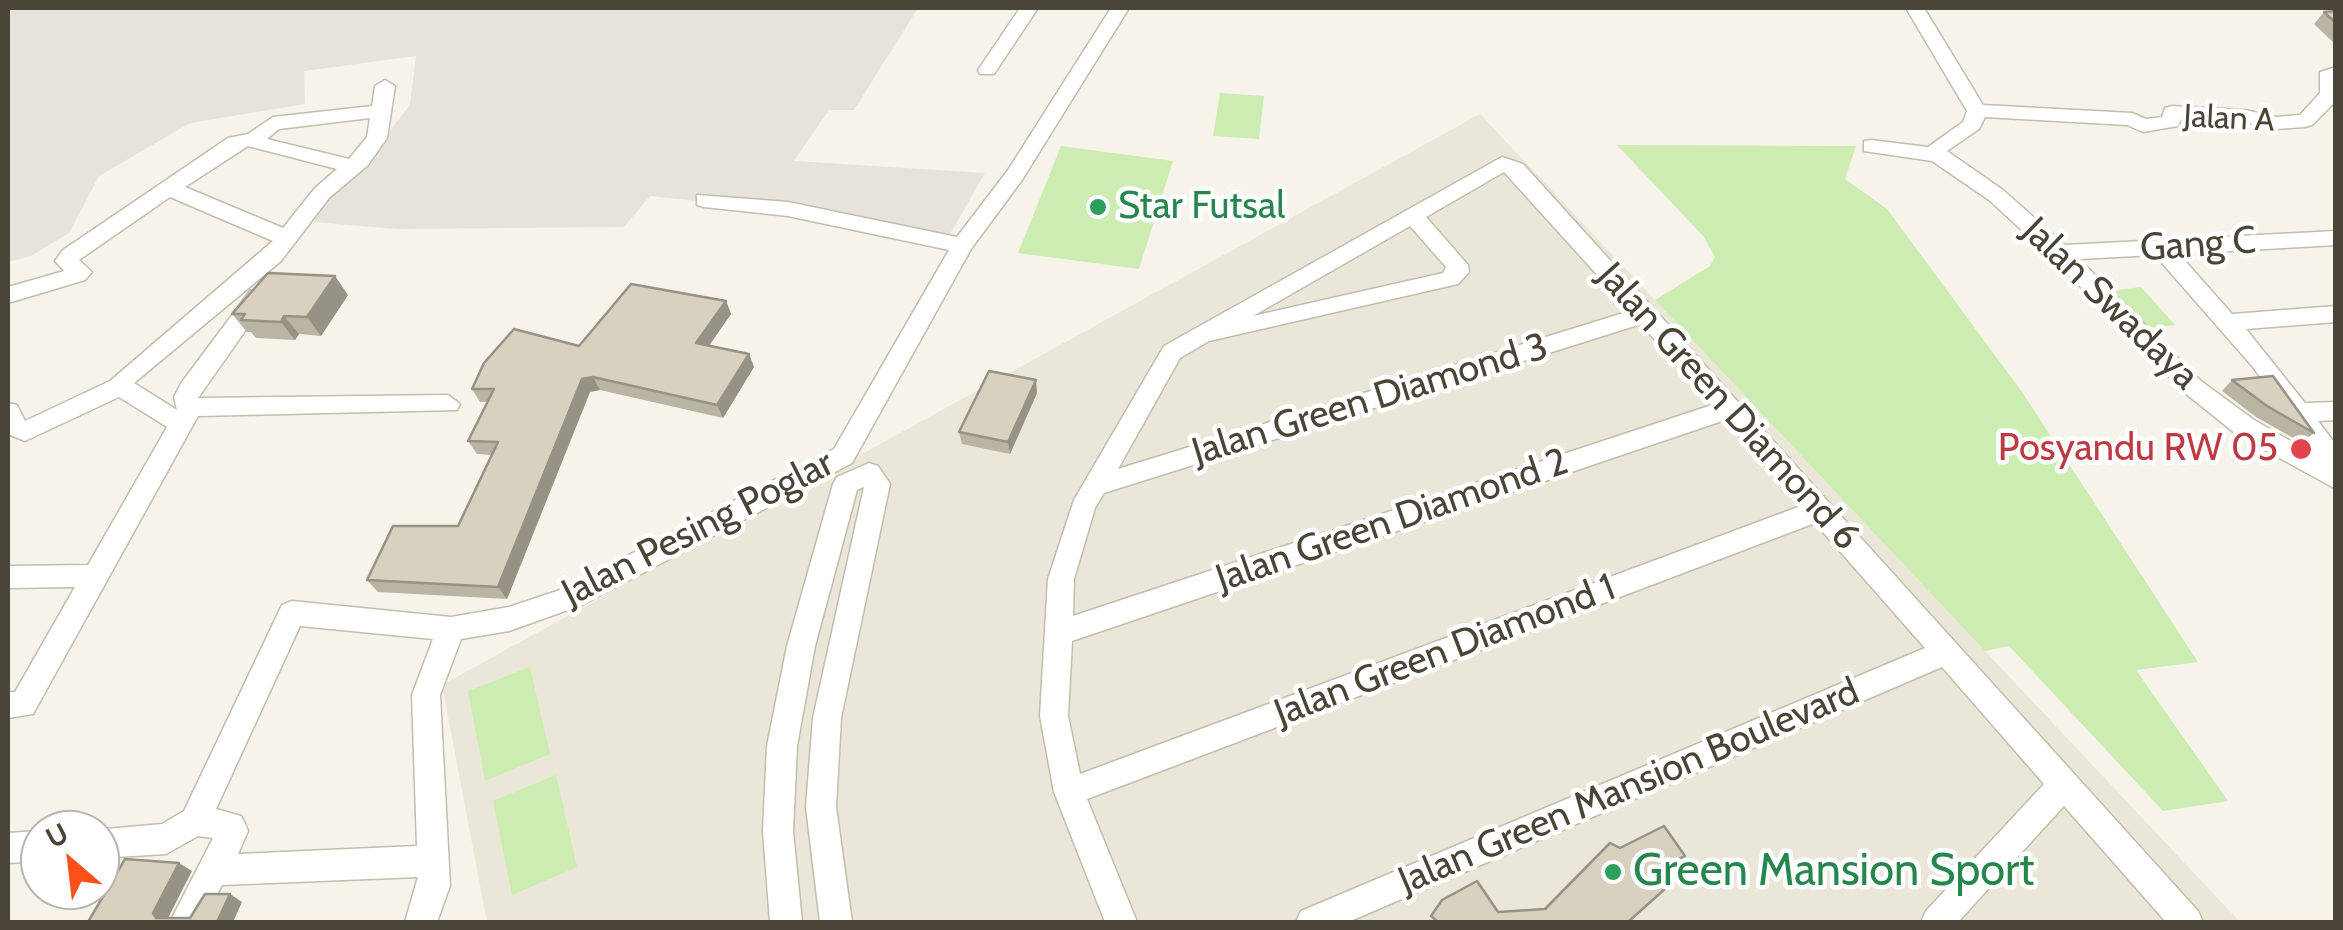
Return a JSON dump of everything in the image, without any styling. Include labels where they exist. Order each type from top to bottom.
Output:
[{"type":"street","points":[[986,70],[1029,8]]},
{"type":"street","name":"Jalan Pesing Poglar","points":[[195,820],[292,613],[451,630],[509,620],[572,596],[843,456],[962,246],[1015,175],[1120,8]]},
{"type":"street","points":[[1871,146],[1938,155],[1936,148],[1972,126],[1977,110],[1914,8]]},
{"type":"street","name":"Jalan A","points":[[1977,110],[2132,119],[2143,126],[2171,122],[2170,112],[2245,116],[2276,123],[2304,121],[2316,114],[2330,93],[2328,76],[2336,74]]},
{"type":"street","points":[[8,412],[16,429],[25,432],[121,386],[128,374],[228,296],[289,239],[313,204],[375,143],[385,86]]},
{"type":"street","points":[[252,141],[273,123],[380,110]]},
{"type":"street","points":[[2316,114],[2336,126]]},
{"type":"street","points":[[8,295],[78,275],[81,272],[66,259],[231,145],[252,141],[353,167]]},
{"type":"street","name":"Jalan Swadaya","points":[[1938,155],[1996,196],[2060,253],[2193,388],[2246,427],[2336,479]]},
{"type":"street","name":"Jalan Green Diamond 6","points":[[1412,215],[1497,166],[1508,164],[2187,922]]},
{"type":"street","points":[[170,189],[289,239]]},
{"type":"street","points":[[704,200],[788,209],[962,246]]},
{"type":"street","points":[[1121,922],[1069,792],[1054,716],[1056,634],[1066,555],[1095,486],[1164,362],[1201,334],[1412,215],[1457,264],[1458,272],[1450,278],[1251,328],[1201,334]]},
{"type":"street","name":"Gang C","points":[[2060,253],[2336,238]]},
{"type":"street","points":[[2161,248],[2229,322],[2336,465]]},
{"type":"street","points":[[13,713],[98,576],[186,415],[190,388],[247,308],[271,284]]},
{"type":"street","points":[[2229,322],[2336,314]]},
{"type":"street","name":"Jalan Green Diamond 3","points":[[1095,486],[1646,315]]},
{"type":"street","points":[[121,386],[186,415],[448,404]]},
{"type":"street","name":"Jalan Green Diamond 2","points":[[1056,634],[1728,409]]},
{"type":"street","points":[[2296,413],[2336,411]]},
{"type":"street","points":[[786,922],[778,831],[785,730],[800,646],[846,484],[868,473],[878,484],[839,650],[820,807],[836,922]]},
{"type":"street","name":"Jalan Green Diamond 1","points":[[1069,792],[1820,510]]},
{"type":"street","points":[[8,577],[98,576]]},
{"type":"street","points":[[421,922],[434,886],[425,702],[451,630]]},
{"type":"street","name":"Jalan Green Mansion Boulevard","points":[[1312,922],[1946,652]]},
{"type":"street","points":[[1937,922],[2062,786]]},
{"type":"street","points":[[120,842],[166,840],[195,820],[230,826],[232,831],[186,922]]},
{"type":"street","points":[[214,870],[432,861]]},
{"type":"shaded area","points":[[8,8],[918,8],[854,110],[829,110],[794,161],[985,173],[943,246],[782,210],[650,196],[624,227],[397,229],[314,222],[332,186],[377,147],[410,105],[416,56],[304,71],[305,104],[190,123],[99,176],[69,233],[31,256],[8,262]]},
{"type":"shaded area","points":[[1480,114],[2240,922],[487,922],[442,685]]},
{"type":"green space","points":[[1220,93],[1264,96],[1259,139],[1213,136]]},
{"type":"green space","points":[[1617,145],[1856,146],[1845,179],[1887,209],[2022,392],[2198,662],[2136,670],[2228,801],[2163,811],[2009,646],[1985,651],[1655,300],[1710,266],[1715,257],[1704,237]]},
{"type":"green space","name":"Star Futsal","points":[[1061,146],[1173,161],[1139,269],[1018,253]]},
{"type":"green space","points":[[2141,287],[2175,325],[2143,329],[2110,291]]},
{"type":"green space","points":[[530,667],[550,754],[485,781],[468,691]]},
{"type":"green space","points":[[556,775],[577,867],[512,895],[493,801]]},
{"type":"building","points":[[2336,11],[2336,23],[2324,12]]},
{"type":"building","points":[[268,273],[335,276],[307,317],[284,316],[281,322],[241,320],[245,314],[232,314]]},
{"type":"building","points":[[631,284],[726,301],[696,343],[749,354],[717,405],[593,377],[582,379],[498,587],[367,580],[393,526],[458,526],[498,442],[468,441],[494,389],[472,389],[484,363],[514,329],[579,346]]},
{"type":"building","points":[[989,371],[1036,380],[1008,442],[959,432]]},
{"type":"building","points":[[2273,376],[2314,433],[2232,380]]},
{"type":"building","name":"Green Mansion Sport","points":[[1664,826],[1685,856],[1652,872],[1666,888],[1628,922],[1438,922],[1431,916],[1442,900],[1477,881],[1498,912],[1545,909],[1610,843],[1620,848]]},
{"type":"building","points":[[125,859],[179,863],[153,913],[156,918],[190,918],[205,894],[230,894],[217,922],[88,922],[95,910],[120,910],[120,868]]},
{"type":"place","name":"Star Futsal","points":[[1098,207]]},
{"type":"place","name":"Posyandu RW 05","points":[[2301,449]]},
{"type":"place","name":"Green Mansion Sport","points":[[1613,872]]}]
